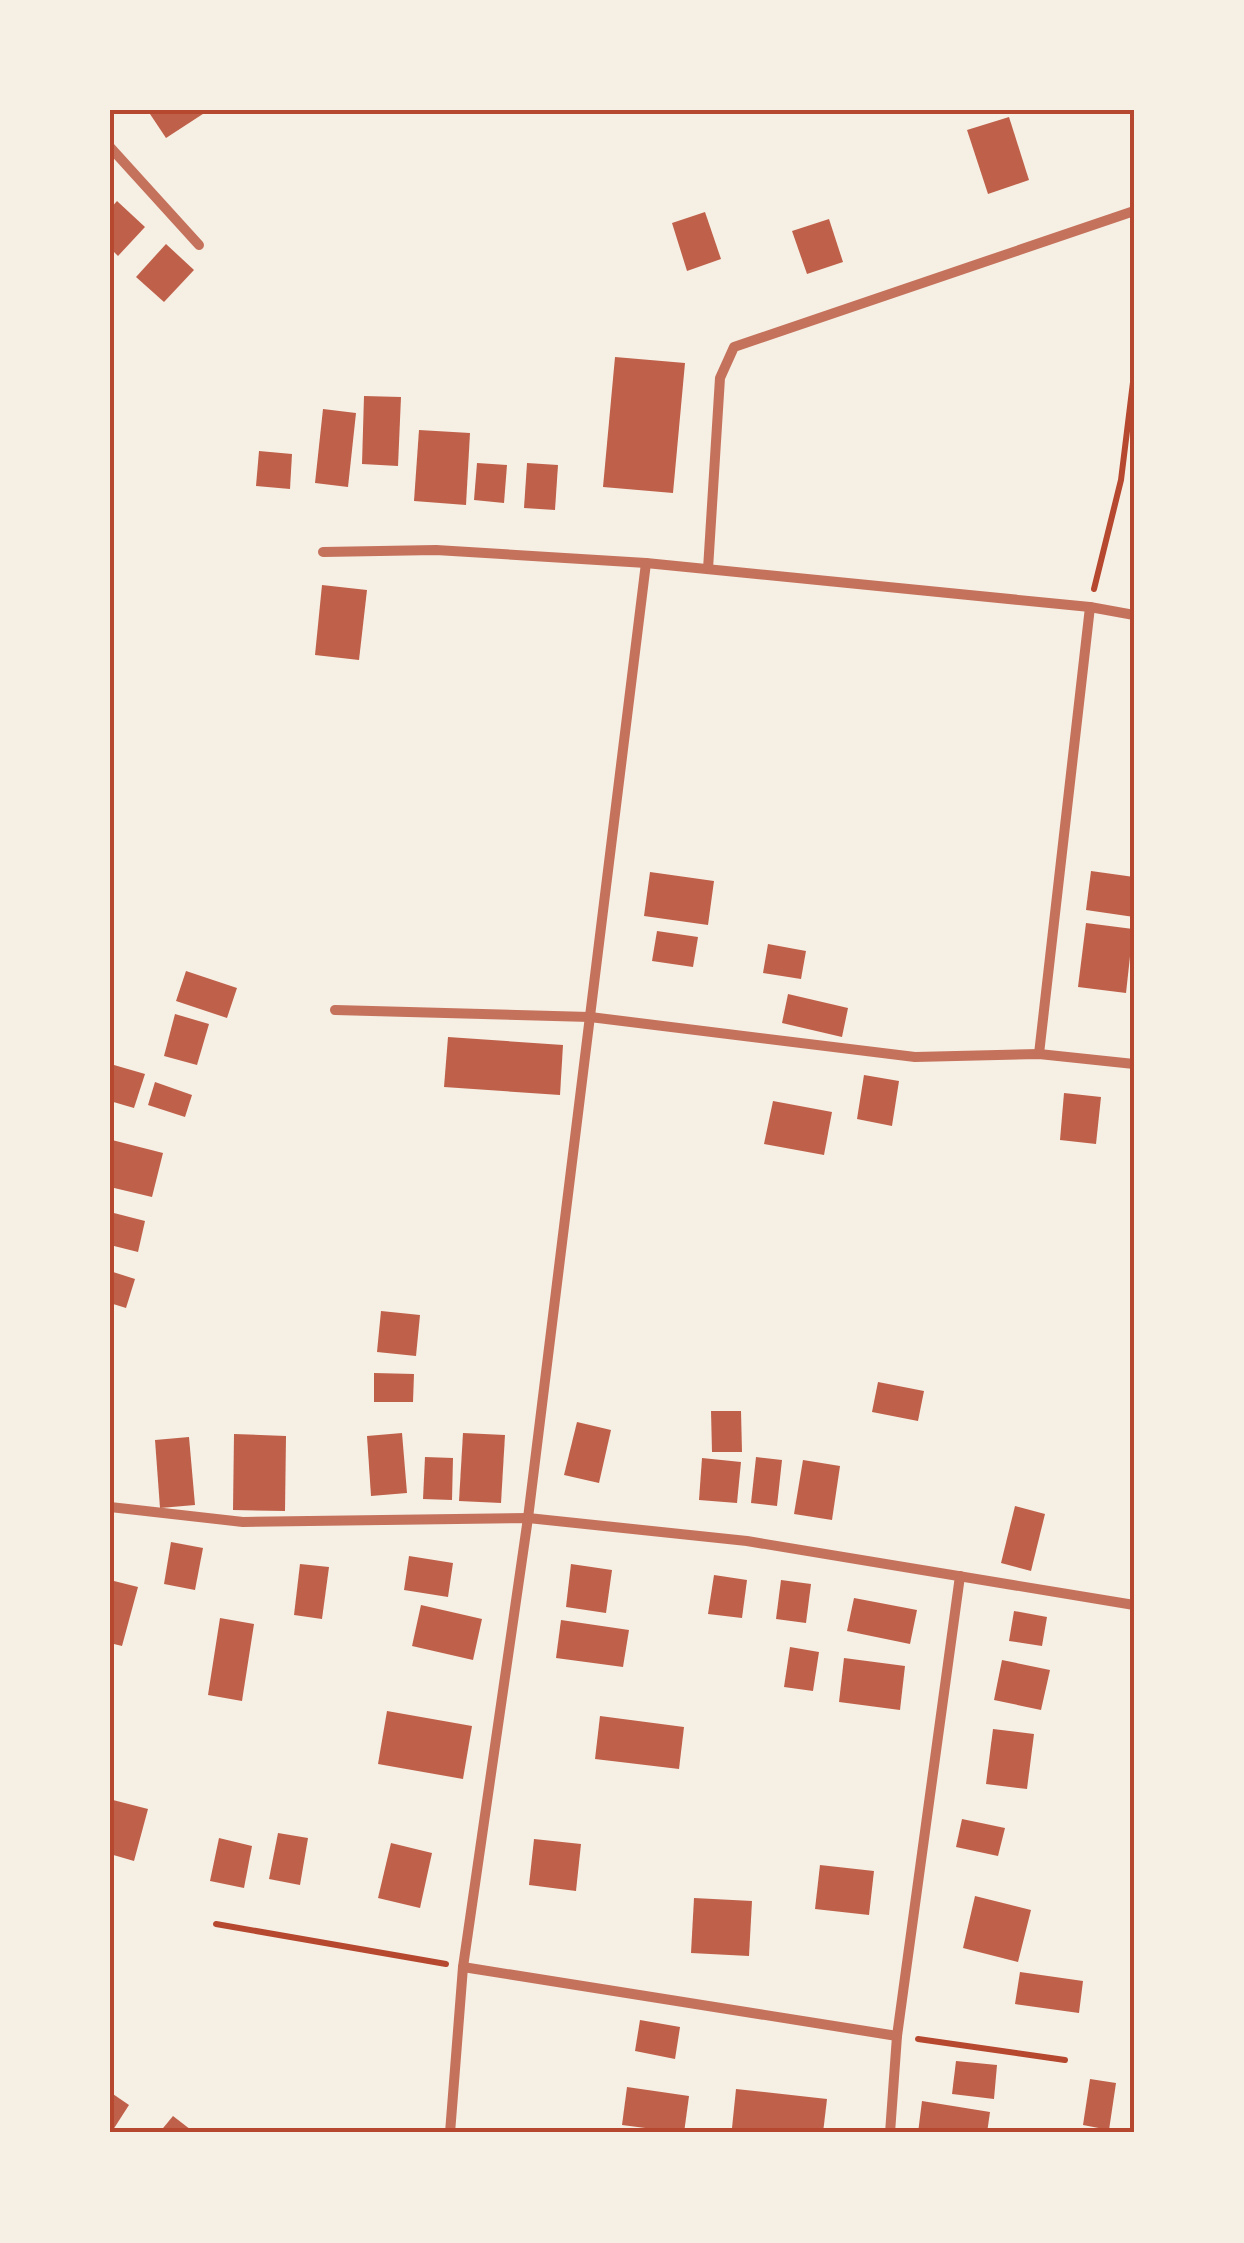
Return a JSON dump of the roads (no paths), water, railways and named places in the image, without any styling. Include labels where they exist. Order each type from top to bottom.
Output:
[{"type":"street","points":[[110,147],[199,245]]},
{"type":"street","points":[[708,569],[720,378],[734,348],[1134,211]]},
{"type":"street","points":[[323,552],[436,550],[646,563],[1090,607],[1134,615]]},
{"type":"street","points":[[450,2133],[463,1967],[528,1518],[646,563]]},
{"type":"street","points":[[1039,1054],[1090,607]]},
{"type":"street","points":[[335,1010],[590,1017],[915,1057],[1039,1054],[1134,1064]]},
{"type":"street","points":[[110,1507],[243,1522],[528,1518],[746,1541],[1134,1606]]},
{"type":"street","points":[[890,2133],[897,2036],[960,1576]]},
{"type":"street","points":[[463,1967],[897,2036]]}]
